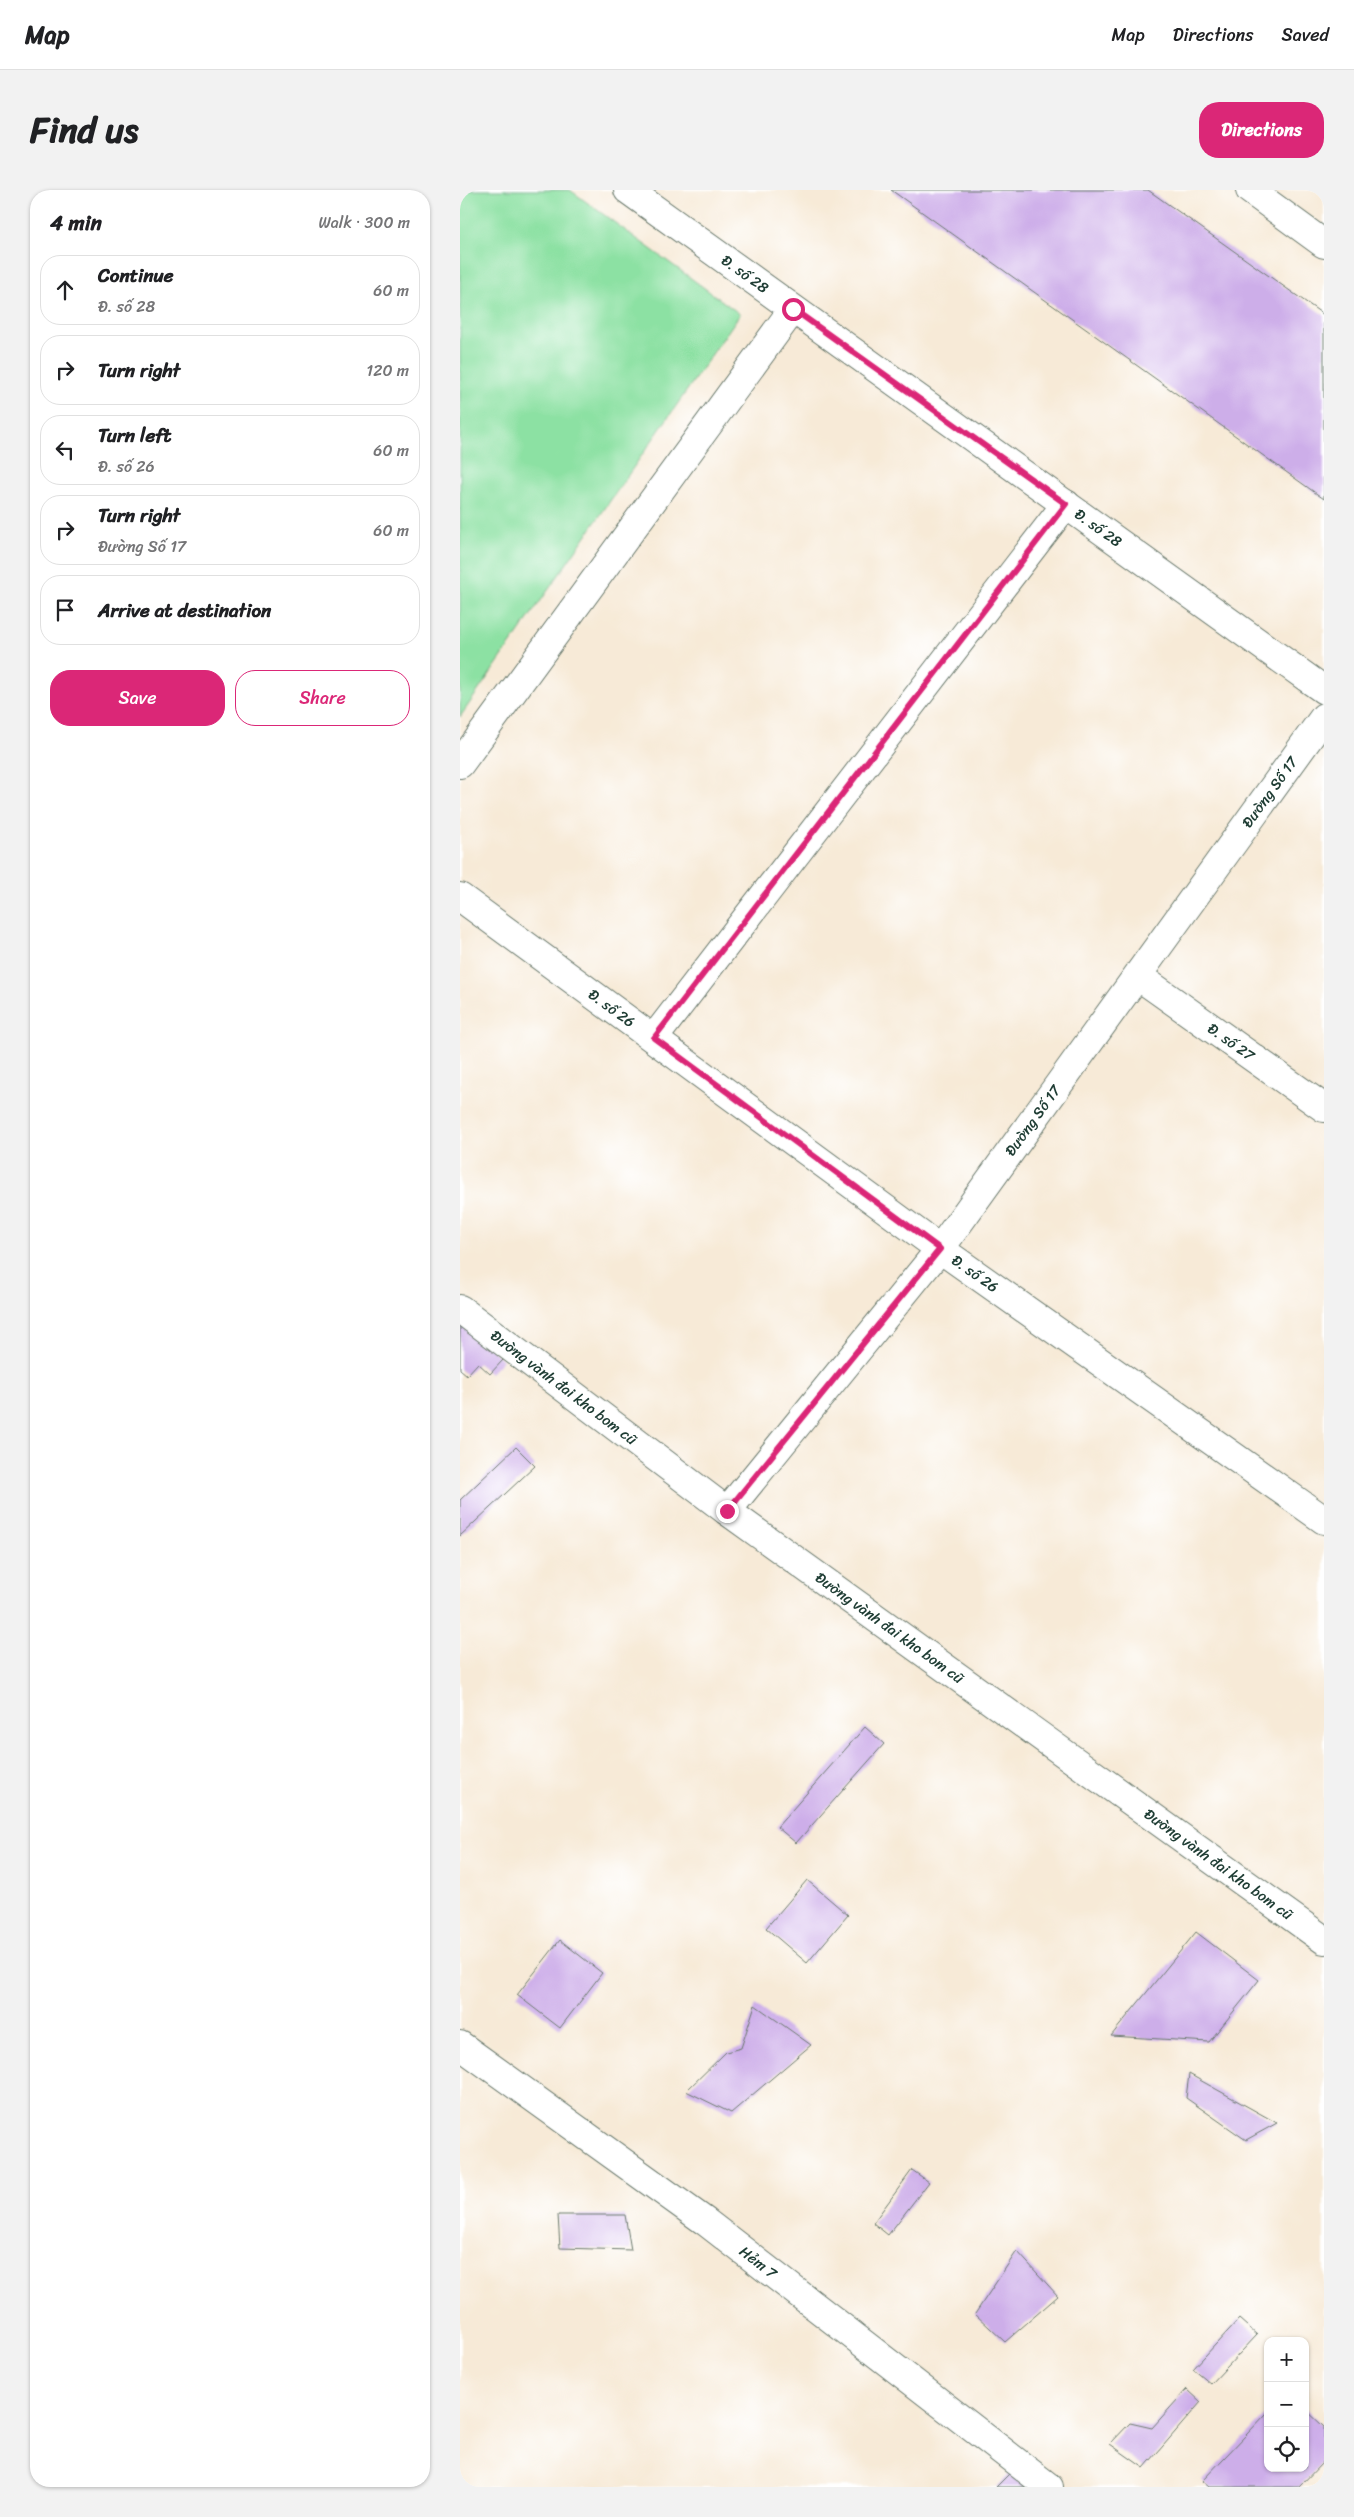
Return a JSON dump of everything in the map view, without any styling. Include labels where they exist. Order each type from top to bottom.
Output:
[{"type":"street","name":"Đ. số 28","points":[[628,190],[1324,690]]},
{"type":"street","points":[[1250,190],[1324,244]]},
{"type":"street","points":[[460,764],[793,309]]},
{"type":"street","points":[[654,1038],[1066,504]]},
{"type":"street","name":"Đường Số 17","points":[[727,1511],[940,1249],[1324,718]]},
{"type":"street","name":"Đ. số 26","points":[[460,897],[940,1249],[1324,1520]]},
{"type":"street","name":"Đ. số 27","points":[[1138,976],[1324,1108]]},
{"type":"street","name":"Đường vành đai kho bom cũ","points":[[460,1310],[727,1511],[1324,1940]]},
{"type":"street","name":"Hẻm 7","points":[[460,2045],[706,2222],[1049,2487]]},
{"type":"green space","points":[[460,190],[570,190],[740,314],[460,717]]},
{"type":"building","points":[[891,190],[1148,190],[1324,315],[1324,499]]},
{"type":"building","points":[[460,1318],[503,1360],[490,1374],[478,1363],[467,1375],[460,1369]]},
{"type":"building","points":[[516,1447],[535,1466],[460,1536],[460,1500]]},
{"type":"building","points":[[865,1727],[884,1744],[796,1843],[777,1827]]},
{"type":"building","points":[[807,1880],[848,1915],[807,1963],[766,1928]]},
{"type":"building","points":[[1196,1932],[1259,1980],[1209,2042],[1111,2036]]},
{"type":"building","points":[[560,1940],[602,1973],[560,2028],[517,1995]]},
{"type":"building","points":[[755,2005],[811,2045],[731,2113],[686,2091],[726,2052],[741,2048]]},
{"type":"building","points":[[1189,2074],[1277,2123],[1246,2140],[1186,2098]]},
{"type":"building","points":[[912,2170],[929,2182],[888,2235],[873,2223]]},
{"type":"building","points":[[558,2215],[625,2215],[631,2250],[560,2248]]},
{"type":"building","points":[[1017,2251],[1058,2296],[1005,2342],[975,2314]]},
{"type":"building","points":[[1239,2319],[1257,2335],[1211,2384],[1193,2369]]},
{"type":"building","points":[[1187,2389],[1201,2402],[1144,2468],[1110,2444],[1130,2423],[1152,2428]]},
{"type":"building","points":[[1309,2413],[1324,2427],[1324,2461],[1299,2487],[1209,2487],[1202,2481],[1264,2416],[1264,2472],[1309,2472]]},
{"type":"building","points":[[1017,2466],[1039,2487],[996,2487]]},
{"type":"route","points":[[727,1511],[940,1249],[654,1038],[1066,504],[793,309]]}]
